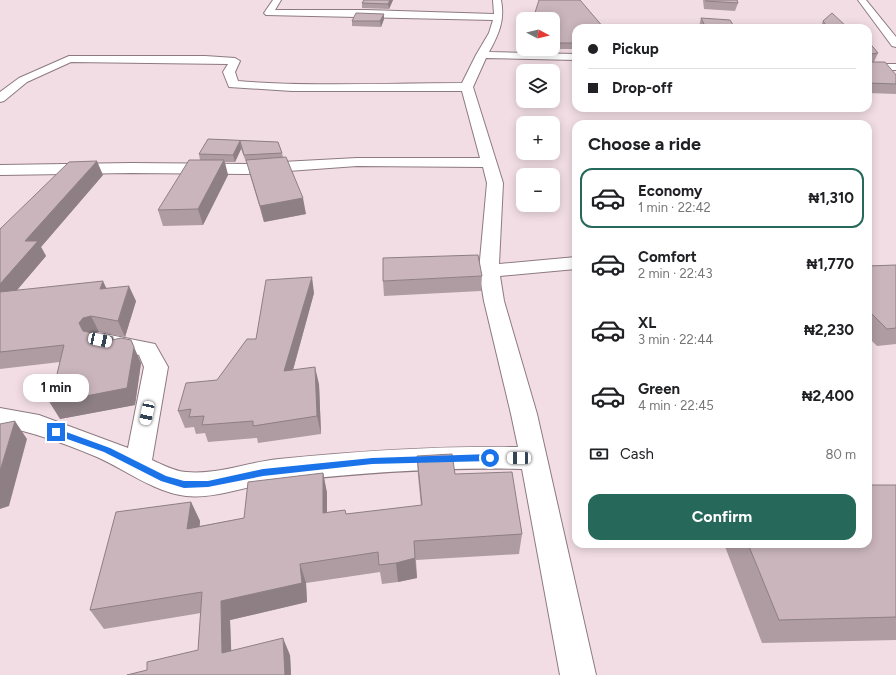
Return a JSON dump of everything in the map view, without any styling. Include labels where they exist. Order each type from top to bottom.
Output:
[{"type":"street","points":[[277,0],[268,13],[366,13],[498,9],[497,30],[481,55],[471,74],[467,87],[495,183],[490,271],[494,301],[524,414],[578,675]]},
{"type":"street","points":[[862,0],[896,44]]},
{"type":"street","points":[[481,55],[572,57]]},
{"type":"street","points":[[0,98],[23,80],[69,59],[205,58],[235,61],[229,72],[233,84],[260,87],[334,89],[467,87]]},
{"type":"street","points":[[872,68],[896,67]]},
{"type":"street","points":[[0,170],[131,168],[247,169],[357,162],[489,163]]},
{"type":"street","points":[[490,271],[572,263]]},
{"type":"street","points":[[100,340],[147,349],[156,367],[138,465]]},
{"type":"street","points":[[0,417],[30,422],[107,450],[164,478],[184,484],[208,484],[263,472],[372,461],[461,457],[533,458]]},
{"type":"building","points":[[364,0],[390,0],[388,4],[362,3]]},
{"type":"building","points":[[539,0],[580,0],[601,24],[572,24],[572,43],[560,43],[560,12],[535,12]]},
{"type":"building","points":[[737,0],[738,3],[706,1]]},
{"type":"building","points":[[356,13],[384,14],[380,21],[352,21]]},
{"type":"building","points":[[832,13],[844,24],[825,24],[823,21]]},
{"type":"building","points":[[701,18],[730,20],[732,24],[704,24]]},
{"type":"building","points":[[872,46],[878,53],[872,54]]},
{"type":"building","points":[[872,62],[885,62],[896,75],[896,84],[872,83]]},
{"type":"building","points":[[208,139],[278,142],[282,153],[244,155],[240,141],[233,155],[199,154]]},
{"type":"building","points":[[286,157],[303,198],[260,206],[246,160]]},
{"type":"building","points":[[189,160],[224,160],[198,209],[158,210]]},
{"type":"building","points":[[97,161],[25,241],[38,241],[0,284],[0,229],[69,162]]},
{"type":"building","points":[[478,255],[482,276],[383,281],[383,258]]},
{"type":"building","points":[[896,265],[896,328],[887,329],[872,314],[872,266]]},
{"type":"building","points":[[312,277],[284,371],[315,367],[317,416],[253,426],[253,421],[202,425],[204,416],[189,417],[191,409],[178,411],[186,383],[217,380],[247,339],[256,339],[266,280]]},
{"type":"building","points":[[103,281],[100,289],[129,286],[118,321],[91,316],[83,318],[79,323],[83,331],[113,337],[112,340],[121,338],[131,340],[134,347],[127,388],[50,403],[64,345],[0,352],[0,292]]},
{"type":"building","points":[[15,421],[0,471],[0,424]]},
{"type":"building","points":[[452,454],[455,474],[512,472],[522,534],[414,541],[415,558],[396,563],[379,565],[378,552],[300,564],[302,583],[221,601],[222,653],[283,638],[285,675],[127,675],[147,670],[147,662],[198,650],[202,592],[90,610],[116,512],[191,502],[187,529],[244,518],[248,482],[323,473],[323,513],[345,510],[346,514],[422,505],[417,456]]},
{"type":"building","points":[[872,485],[896,485],[896,617],[779,620],[750,548],[872,548]]},
{"type":"route","points":[[56,432],[107,450],[164,478],[184,484],[208,484],[263,472],[372,461],[461,457],[490,458]]}]
